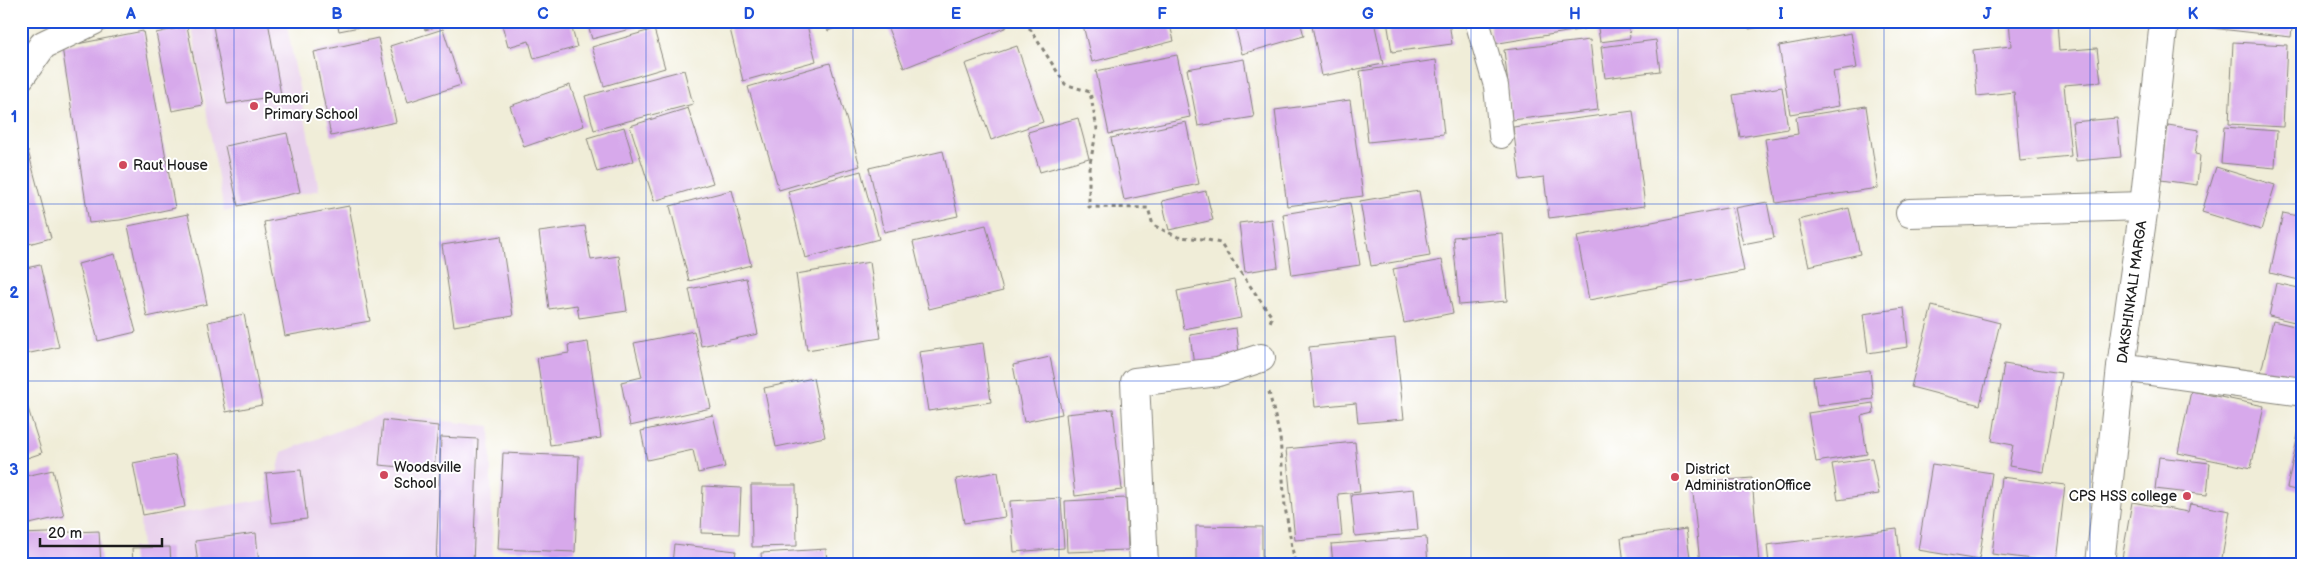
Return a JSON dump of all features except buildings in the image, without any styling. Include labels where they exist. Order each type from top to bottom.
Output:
[{"type":"street","points":[[21,76],[43,45],[93,21]]},
{"type":"street","name":"DAKSHINKALI MARGA","points":[[2100,564],[2121,367],[2144,206],[2164,21]]},
{"type":"street","points":[[1910,212],[2144,206]]},
{"type":"street","points":[[1144,564],[1141,467],[1135,382],[1218,372],[1261,358]]},
{"type":"street","points":[[2121,367],[2303,392]]},
{"type":"lane","points":[[1478,21],[1496,86],[1501,136]]},
{"type":"path","points":[[1025,21],[1065,84],[1090,92],[1097,129],[1090,168],[1089,207],[1148,208],[1153,225],[1161,229],[1178,237],[1204,239],[1220,243],[1272,318],[1261,358],[1280,437],[1285,507],[1295,564]]},
{"type":"shaded area","name":"Pumori Primary School","points":[[191,21],[286,21],[319,190],[224,212]]},
{"type":"shaded area","name":"Woodsville School","points":[[382,414],[490,426],[493,564],[143,564],[140,520],[271,498],[282,452]]},
{"type":"place","name":"Pumori Primary School","points":[[254,106]]},
{"type":"place","name":"Raut House","points":[[123,165]]},
{"type":"place","name":"Woodsville School","points":[[384,475]]},
{"type":"place","name":"District AdministrationOffice","points":[[1675,477]]},
{"type":"place","name":"CPS HSS college","points":[[2187,496]]}]
